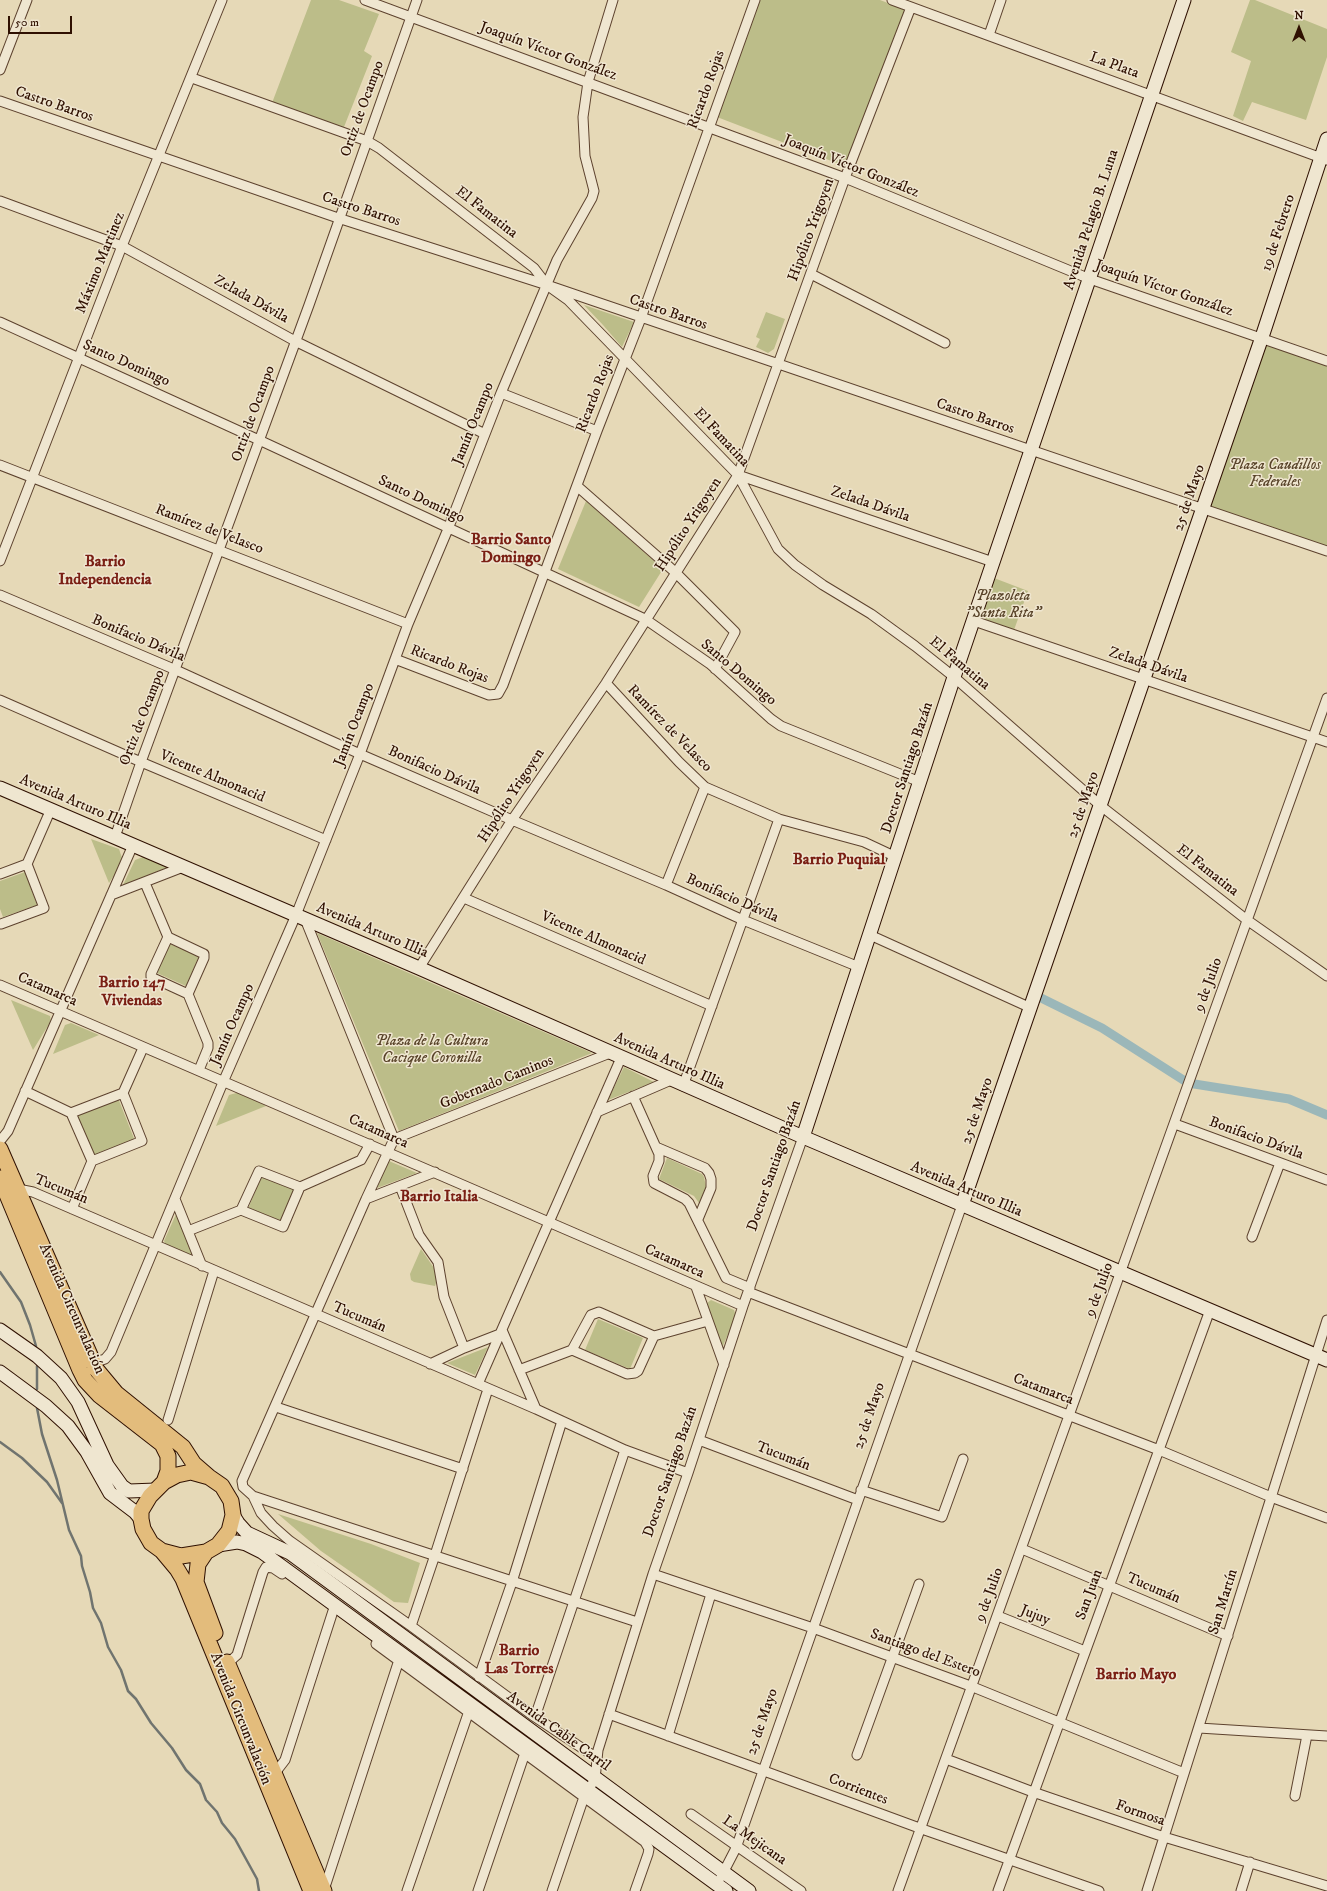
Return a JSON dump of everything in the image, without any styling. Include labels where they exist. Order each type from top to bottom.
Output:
[{"type":"main road","name":"Avenida Pelagio B. Luna","points":[[1031,450],[1184,0]]},
{"type":"main road","name":"19 de Febrero","points":[[1262,337],[1324,159],[1327,139]]},
{"type":"main road","name":"25 de Mayo","points":[[962,1205],[1262,337]]},
{"type":"main road","name":"Doctor Santiago Bazán","points":[[803,1138],[954,677],[1031,450]]},
{"type":"main road","name":"Avenida Arturo Illia","points":[[0,788],[419,968],[803,1138],[1321,1357]]},
{"type":"main road","name":"Avenida Circunvalación","points":[[0,1148],[93,1364],[102,1379],[111,1389],[183,1447],[194,1464],[209,1477]]},
{"type":"main road","name":"Avenida Circunvalación","points":[[0,1178],[85,1380],[99,1395],[162,1444],[168,1456],[168,1471],[160,1486]]},
{"type":"main road","points":[[0,1330],[37,1356],[62,1378],[78,1402],[107,1465],[122,1486],[129,1491],[160,1486],[183,1473],[198,1473],[209,1477],[216,1481],[227,1493],[231,1501],[233,1515],[229,1531],[212,1549],[181,1556],[162,1551],[152,1543],[146,1535],[141,1519],[135,1512],[110,1493],[104,1485],[87,1452],[68,1426],[52,1410],[0,1372]]},
{"type":"main road","points":[[141,1519],[145,1504],[160,1486]]},
{"type":"main road","name":"Avenida Cable Carril","points":[[233,1515],[247,1533],[290,1553],[596,1776],[749,1891]]},
{"type":"main road","name":"Avenida Cable Carril","points":[[212,1549],[227,1542],[237,1542],[246,1544],[262,1552],[586,1794],[720,1889]]},
{"type":"main road","name":"Avenida Circunvalación","points":[[212,1549],[198,1564],[196,1582],[228,1664],[275,1773],[319,1891]]},
{"type":"main road","name":"Avenida Circunvalación","points":[[162,1551],[174,1564],[183,1579],[319,1891]]},
{"type":"street","points":[[0,70],[27,0]]},
{"type":"street","name":"Máximo Martinez","points":[[0,561],[122,246],[192,78],[222,0]]},
{"type":"street","name":"Joaquín Víctor González","points":[[365,0],[709,126],[845,178],[1090,279],[1262,337],[1327,361]]},
{"type":"street","name":"Ortiz de Ocampo","points":[[115,837],[417,0]]},
{"type":"street","name":"Jamín Ocampo","points":[[93,1364],[105,1359],[111,1352],[224,1080],[301,917],[326,840],[360,754],[408,624],[448,529],[501,393],[557,260],[584,213],[594,191],[585,156],[583,137],[584,117],[588,82],[613,0]]},
{"type":"street","name":"Ricardo Rojas","points":[[395,659],[489,695],[498,694],[503,685],[597,430],[641,318],[755,0]]},
{"type":"street","name":"La Plata","points":[[892,0],[1151,94],[1324,159]]},
{"type":"street","points":[[989,36],[1001,0]]},
{"type":"street","name":"Hipólito Yrigoyen","points":[[419,968],[512,820],[606,683],[645,619],[738,475],[845,178],[911,7]]},
{"type":"street","name":"El Famatina","points":[[192,78],[366,141],[379,148],[534,268],[547,285],[568,300],[738,475],[778,549],[795,565],[823,585],[871,614],[915,646],[954,677],[1101,806],[1247,920],[1327,976]]},
{"type":"street","name":"Castro Barros","points":[[0,101],[338,218],[547,285],[1202,510],[1327,551]]},
{"type":"street","name":"Zelada Dávila","points":[[0,201],[122,246],[295,341],[485,434]]},
{"type":"street","points":[[811,274],[944,343]]},
{"type":"street","name":"Santo Domingo","points":[[0,322],[645,619],[716,669],[771,719],[781,726],[920,782]]},
{"type":"street","points":[[501,393],[597,430]]},
{"type":"street","name":"Ramírez de Velasco","points":[[0,465],[220,549],[408,624]]},
{"type":"street","name":"Zelada Dávila","points":[[738,475],[993,562]]},
{"type":"street","points":[[577,486],[675,572],[735,632],[716,669]]},
{"type":"street","name":"Bonifacio Dávila","points":[[0,595],[176,670],[360,754],[666,885],[742,920],[859,967]]},
{"type":"street","name":"Zelada Dávila","points":[[974,621],[1327,742]]},
{"type":"street","name":"Ramírez de Velasco","points":[[606,683],[679,762],[705,787],[779,819],[864,842],[896,857]]},
{"type":"street","name":"9 de Julio","points":[[898,1891],[922,1829],[1069,1415],[1122,1273],[1327,698]]},
{"type":"street","name":"Vicente Almonacid","points":[[0,700],[141,762],[326,840]]},
{"type":"street","points":[[666,885],[705,787]]},
{"type":"street","points":[[0,924],[44,908],[27,864],[51,809]]},
{"type":"street","points":[[683,1086],[779,819]]},
{"type":"street","points":[[0,1141],[8,1131],[133,845]]},
{"type":"street","points":[[0,874],[27,864]]},
{"type":"street","points":[[111,895],[183,867]]},
{"type":"street","points":[[145,883],[168,937],[204,954],[204,958],[188,994]]},
{"type":"street","name":"Vicente Almonacid","points":[[464,898],[712,1006]]},
{"type":"street","points":[[301,917],[394,1139],[366,1199],[276,1407],[242,1481],[243,1487],[253,1496],[261,1513],[290,1541],[411,1626],[479,1677],[597,1758]]},
{"type":"street","points":[[870,936],[1031,1008]]},
{"type":"street","points":[[168,937],[151,977],[188,994],[208,1043],[208,1048],[199,1070]]},
{"type":"street","name":"Catamarca","points":[[0,985],[143,1048],[224,1080],[696,1287],[743,1306]]},
{"type":"street","points":[[71,1113],[123,1093],[143,1048]]},
{"type":"street","points":[[478,1384],[597,1112],[615,1056]]},
{"type":"street","name":"Gobernado Caminos","points":[[394,1139],[615,1056]]},
{"type":"street","points":[[597,1112],[671,1080]]},
{"type":"street","points":[[25,1091],[71,1113],[92,1161]]},
{"type":"street","points":[[72,1209],[92,1161],[142,1141],[123,1093]]},
{"type":"street","points":[[633,1096],[656,1147],[705,1168],[709,1173],[711,1188],[698,1219]]},
{"type":"street","name":"Bonifacio Dávila","points":[[1175,1124],[1327,1180]]},
{"type":"street","name":"Doctor Santiago Bazán","points":[[552,1891],[586,1794],[596,1776],[597,1758],[608,1714],[637,1622],[743,1306],[803,1138]]},
{"type":"street","points":[[188,1231],[242,1210],[283,1227],[300,1187],[361,1160],[370,1144]]},
{"type":"street","name":"Catamarca","points":[[656,1147],[660,1158],[653,1176],[654,1183],[685,1199],[692,1206],[726,1278],[749,1290],[909,1354],[1159,1450],[1271,1497],[1327,1518]]},
{"type":"street","points":[[1252,1237],[1280,1163]]},
{"type":"street","points":[[242,1210],[259,1171],[300,1187]]},
{"type":"street","points":[[366,1199],[435,1172]]},
{"type":"street","points":[[400,1186],[419,1235],[438,1262],[445,1301],[464,1348]]},
{"type":"street","name":"Tucumán","points":[[18,1189],[33,1192],[315,1315],[536,1409],[625,1450],[688,1473]]},
{"type":"street","points":[[175,1199],[202,1266]]},
{"type":"street","name":"25 de Mayo","points":[[720,1889],[723,1872],[737,1845],[764,1770],[962,1205]]},
{"type":"street","points":[[168,1420],[214,1271]]},
{"type":"street","points":[[696,1287],[724,1365]]},
{"type":"street","name":"San Juan","points":[[998,1891],[1084,1651],[1210,1310]]},
{"type":"street","points":[[519,1370],[572,1350],[591,1315],[599,1312],[654,1336],[708,1321]]},
{"type":"street","name":"San Martín","points":[[1147,1891],[1271,1497],[1321,1357],[1327,1320]]},
{"type":"street","points":[[430,1364],[501,1332]]},
{"type":"street","points":[[501,1332],[536,1409]]},
{"type":"street","points":[[572,1350],[627,1374],[635,1373],[638,1371],[654,1336]]},
{"type":"street","points":[[411,1626],[488,1389]]},
{"type":"street","points":[[276,1407],[463,1469]]},
{"type":"street","points":[[479,1677],[512,1582],[562,1421]]},
{"type":"street","name":"Tucumán","points":[[699,1440],[858,1500]]},
{"type":"street","points":[[536,1717],[573,1601],[625,1450]]},
{"type":"street","points":[[861,1490],[942,1517],[963,1459]]},
{"type":"street","points":[[253,1496],[637,1622]]},
{"type":"street","name":"Tucumán","points":[[1022,1549],[1228,1636]]},
{"type":"street","points":[[228,1664],[237,1655],[263,1572],[266,1567],[273,1568],[525,1753],[586,1794],[645,1842],[649,1849],[648,1854],[635,1891]]},
{"type":"street","name":"Santiago del Estero","points":[[653,1574],[813,1628],[893,1657],[1060,1721],[1184,1773]]},
{"type":"street","points":[[857,1754],[919,1584]]},
{"type":"street","points":[[668,1736],[711,1594]]},
{"type":"street","points":[[275,1773],[285,1760],[333,1611]]},
{"type":"street","name":"Jujuy","points":[[998,1616],[1084,1651]]},
{"type":"street","points":[[319,1891],[399,1660]]},
{"type":"street","points":[[407,1891],[469,1711]]},
{"type":"street","name":"Corrientes","points":[[608,1714],[922,1829],[1099,1891]]},
{"type":"street","points":[[1199,1728],[1327,1736]]},
{"type":"street","points":[[1295,1796],[1307,1735]]},
{"type":"street","points":[[478,1891],[525,1753]]},
{"type":"street","name":"Formosa","points":[[946,1759],[1033,1792],[1164,1837],[1327,1886]]},
{"type":"street","name":"La Mejicana","points":[[691,1814],[801,1891]]},
{"type":"street","points":[[1241,1891],[1250,1862]]},
{"type":"green space","points":[[311,0],[339,0],[379,14],[364,51],[372,56],[344,127],[272,103]]},
{"type":"green space","points":[[759,0],[880,0],[906,10],[847,167],[717,117]]},
{"type":"green space","points":[[1250,0],[1255,0],[1327,29],[1327,57],[1306,120],[1252,102],[1243,121],[1233,116],[1251,61],[1231,52]]},
{"type":"green space","points":[[584,305],[634,322],[622,347],[603,325]]},
{"type":"green space","points":[[766,312],[785,319],[774,349],[768,353],[756,347],[760,339],[756,337]]},
{"type":"green space","name":"Plaza Caudillos Federales","points":[[1264,344],[1327,365],[1327,546],[1209,507]]},
{"type":"green space","points":[[586,501],[663,569],[639,607],[558,569]]},
{"type":"green space","name":"Plazoleta \"Santa Rita\"","points":[[994,578],[1028,591],[1014,630],[987,621],[982,617]]},
{"type":"green space","points":[[91,839],[119,849],[123,861],[109,883]]},
{"type":"green space","points":[[143,857],[168,868],[122,887],[135,860]]},
{"type":"green space","points":[[25,872],[37,905],[3,917],[0,909],[0,881]]},
{"type":"green space","name":"Plaza de la Cultura Cacique Coronilla","points":[[317,933],[592,1053],[399,1131]]},
{"type":"green space","points":[[170,944],[199,956],[186,986],[157,973]]},
{"type":"green space","points":[[11,1000],[50,1016],[51,1021],[33,1050]]},
{"type":"green space","points":[[71,1023],[99,1035],[53,1054],[65,1025]]},
{"type":"green space","points":[[624,1067],[654,1082],[608,1100]]},
{"type":"green space","points":[[240,1092],[266,1106],[216,1126],[229,1095]]},
{"type":"green space","points":[[118,1098],[135,1141],[94,1157],[77,1115]]},
{"type":"green space","points":[[667,1158],[702,1174],[706,1187],[699,1203],[694,1196],[659,1179]]},
{"type":"green space","points":[[389,1161],[417,1173],[377,1188]]},
{"type":"green space","points":[[262,1175],[295,1189],[281,1222],[248,1209]]},
{"type":"green space","points":[[177,1212],[195,1259],[166,1246],[164,1241]]},
{"type":"green space","points":[[421,1249],[434,1268],[437,1280],[435,1286],[414,1282],[411,1280],[410,1274]]},
{"type":"green space","points":[[711,1300],[734,1310],[736,1316],[722,1348],[707,1303]]},
{"type":"green space","points":[[598,1319],[643,1338],[630,1369],[585,1350]]},
{"type":"green space","points":[[488,1347],[475,1375],[447,1363]]},
{"type":"green space","points":[[278,1514],[371,1544],[420,1563],[408,1603],[394,1602],[321,1551]]},
{"type":"waterway","points":[[1035,995],[1102,1028],[1188,1083],[1289,1099],[1327,1115]]},
{"type":"waterway","points":[[0,1272],[21,1302],[36,1346]]},
{"type":"waterway","points":[[37,1366],[37,1389]]},
{"type":"waterway","points":[[37,1408],[42,1434],[57,1480],[69,1530],[81,1556],[82,1566],[93,1608],[101,1623],[108,1647],[121,1670],[128,1691],[136,1699],[151,1723],[172,1748],[186,1770],[200,1784],[206,1800],[217,1812],[222,1823],[235,1839],[257,1879],[259,1891]]},
{"type":"waterway","points":[[0,1442],[22,1458],[47,1482],[62,1503]]},
{"type":"district","name":"Barrio Santo Domingo","points":[[511,550]]},
{"type":"district","name":"Barrio Independencia","points":[[105,572]]},
{"type":"district","name":"Barrio Puquial","points":[[839,861]]},
{"type":"district","name":"Barrio 147 Viviendas","points":[[132,993]]},
{"type":"district","name":"Barrio Italia","points":[[439,1198]]},
{"type":"district","name":"Barrio Las Torres","points":[[519,1661]]},
{"type":"district","name":"Barrio Mayo","points":[[1136,1676]]}]
